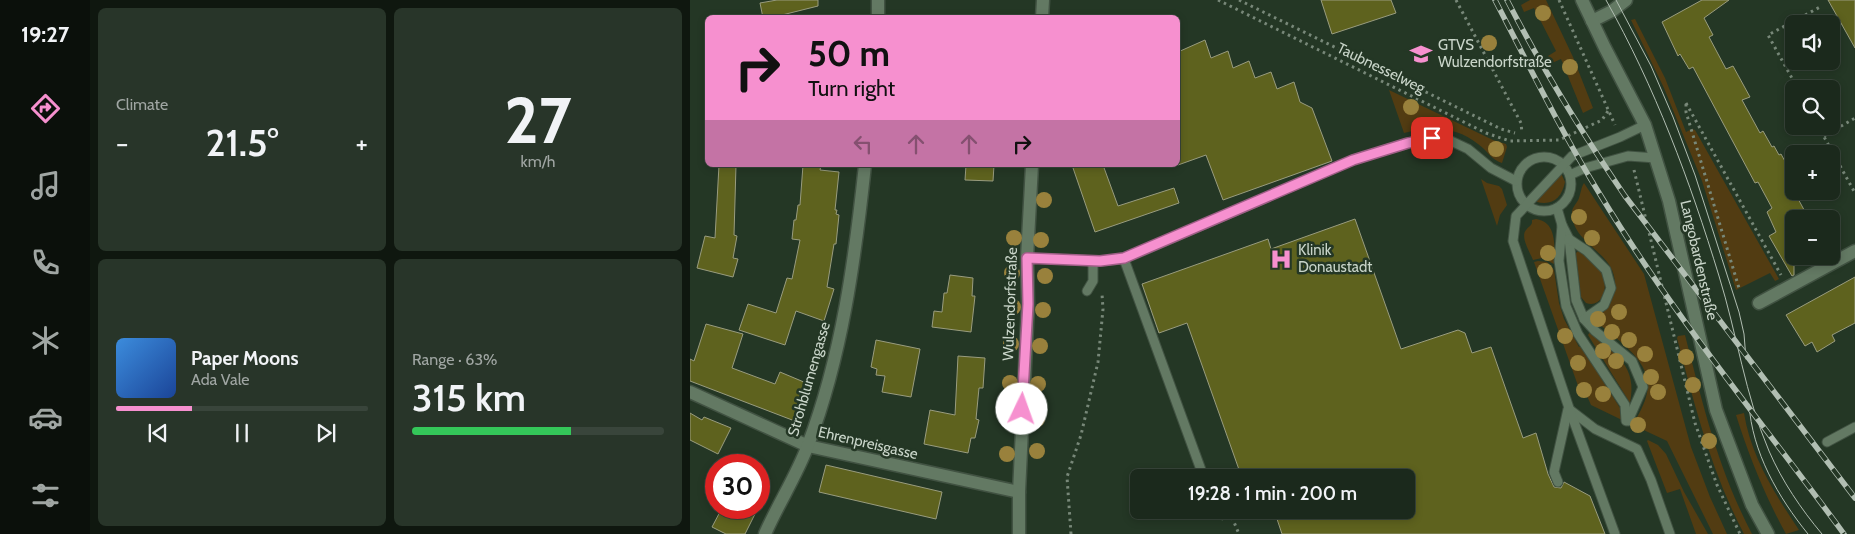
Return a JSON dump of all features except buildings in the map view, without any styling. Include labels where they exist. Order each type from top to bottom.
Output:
[{"type":"street","points":[[878,0],[878,15]]},
{"type":"street","points":[[1042,15],[1043,0]]},
{"type":"street","name":"Langobardenstraße","points":[[1582,0],[1645,125],[1669,201],[1716,410],[1752,505],[1768,534]]},
{"type":"street","points":[[1592,22],[1612,11],[1626,0]]},
{"type":"street","name":"Strohblumengasse","points":[[765,534],[808,446],[832,369],[842,328],[865,167]]},
{"type":"street","name":"Wulzendorfstraße","points":[[1019,534],[1019,492],[1028,304],[1027,258],[1032,167]]},
{"type":"street","points":[[1759,303],[1855,251]]},
{"type":"street","name":"Ehrenpreisgasse","points":[[690,392],[808,446],[1019,492]]},
{"type":"lane","points":[[1615,534],[1568,408],[1513,242],[1516,216],[1572,156],[1645,125]]},
{"type":"lane","points":[[1027,258],[1093,261],[1124,258],[1353,160],[1408,143],[1432,138],[1451,142],[1468,149],[1491,168],[1516,181]]},
{"type":"lane","points":[[1542,156],[1554,158],[1563,164],[1570,175],[1571,188],[1567,199],[1557,208],[1542,212],[1526,205],[1518,194],[1516,181],[1520,168],[1530,160],[1542,156]]},
{"type":"lane","points":[[1570,175],[1584,168],[1628,156],[1656,158]]},
{"type":"lane","points":[[1557,208],[1569,240],[1576,300],[1584,319],[1595,331],[1632,361],[1643,388],[1627,421],[1624,405],[1578,334],[1566,306],[1559,261],[1562,225]]},
{"type":"lane","points":[[1569,240],[1587,251],[1606,270],[1611,288],[1604,305],[1584,319]]},
{"type":"lane","points":[[1124,258],[1201,469]]},
{"type":"lane","points":[[1087,291],[1093,281],[1093,261]]},
{"type":"lane","points":[[1558,482],[1554,472],[1568,408]]},
{"type":"lane","points":[[1568,408],[1595,429],[1637,449],[1651,480],[1670,534]]},
{"type":"lane","points":[[1827,442],[1855,427]]},
{"type":"path","name":"Taubnesselweg","points":[[1218,0],[1486,133],[1510,141],[1559,140],[1602,120],[1608,111]]},
{"type":"path","name":"Taubnesselweg","points":[[1239,0],[1501,129],[1515,133]]},
{"type":"path","points":[[1456,0],[1521,122],[1522,133]]},
{"type":"path","points":[[1559,0],[1612,119]]},
{"type":"path","points":[[1793,80],[1768,35],[1820,7]]},
{"type":"path","points":[[1739,288],[1686,112],[1686,102],[1784,280]]},
{"type":"path","points":[[1855,118],[1824,136],[1855,193]]},
{"type":"path","points":[[1633,168],[1696,423],[1717,485],[1740,534]]},
{"type":"path","points":[[1071,534],[1067,477],[1081,435],[1098,362],[1103,309],[1102,290]]},
{"type":"path","points":[[1233,519],[1239,534]]},
{"type":"shaded area","points":[[1530,0],[1546,0],[1573,57],[1593,108],[1583,113],[1561,59],[1552,63],[1548,56],[1556,51],[1534,8],[1524,12],[1521,5]]},
{"type":"shaded area","points":[[1635,19],[1665,78],[1686,132],[1692,129],[1695,130],[1779,279],[1775,281],[1770,273],[1736,290],[1702,181],[1664,88],[1631,20]]},
{"type":"shaded area","points":[[1389,90],[1493,140],[1506,144],[1507,147],[1502,163],[1495,160],[1470,138],[1452,131],[1423,129],[1404,133]]},
{"type":"shaded area","points":[[1561,173],[1565,182],[1559,196],[1548,203],[1537,202],[1536,201]]},
{"type":"shaded area","points":[[1481,179],[1502,189],[1507,205],[1500,215],[1497,226]]},
{"type":"shaded area","points":[[1584,183],[1644,274],[1691,447],[1710,497],[1727,534],[1713,534],[1667,441],[1633,425],[1647,393],[1645,371],[1624,345],[1598,323],[1594,324],[1594,317],[1612,300],[1615,284],[1609,264],[1586,242],[1574,225],[1572,210]]},
{"type":"shaded area","points":[[1532,220],[1543,221],[1551,229],[1554,242],[1554,264],[1542,258],[1533,260],[1526,245],[1524,233],[1532,224]]},
{"type":"shaded area","points":[[1579,250],[1598,267],[1604,278],[1603,295],[1597,303],[1586,303],[1581,297],[1576,257],[1576,253]]},
{"type":"shaded area","points":[[1534,262],[1547,262],[1554,270],[1559,303],[1564,319],[1579,347],[1581,346],[1620,408],[1622,420],[1591,405],[1587,396],[1582,397]]},
{"type":"shaded area","points":[[1590,332],[1616,354],[1627,370],[1631,379],[1632,390],[1630,403],[1588,335]]},
{"type":"shaded area","points":[[1685,335],[1712,436],[1740,510],[1752,534],[1744,534],[1722,487],[1713,462],[1690,389],[1677,338],[1678,336]]},
{"type":"shaded area","points":[[1744,413],[1747,429],[1758,460],[1781,503],[1799,530],[1786,534],[1771,505],[1752,461],[1736,415]]},
{"type":"shaded area","points":[[1648,440],[1658,445],[1666,454],[1684,492],[1708,534],[1696,534],[1680,489],[1667,493]]},
{"type":"tram line","points":[[1606,0],[1656,101],[1696,205],[1719,276],[1747,386],[1769,451],[1792,494],[1822,534]]},
{"type":"tram line","points":[[1616,0],[1651,66],[1695,175],[1739,312],[1744,334],[1746,359]]},
{"type":"tram line","points":[[1749,404],[1755,439],[1768,473],[1787,505],[1808,534]]},
{"type":"railway","points":[[1495,0],[1573,148],[1629,240],[1688,326],[1844,534]]},
{"type":"railway","points":[[1507,0],[1563,100],[1625,196],[1855,498]]},
{"type":"place","name":"GTVS Wulzendorfstraße","points":[[1421,54]]},
{"type":"place","name":"Klinik Donaustadt","points":[[1281,259]]},
{"type":"route","points":[[1022,409],[1028,304],[1027,258],[1100,261],[1124,258],[1353,160],[1408,143],[1432,138]]}]
